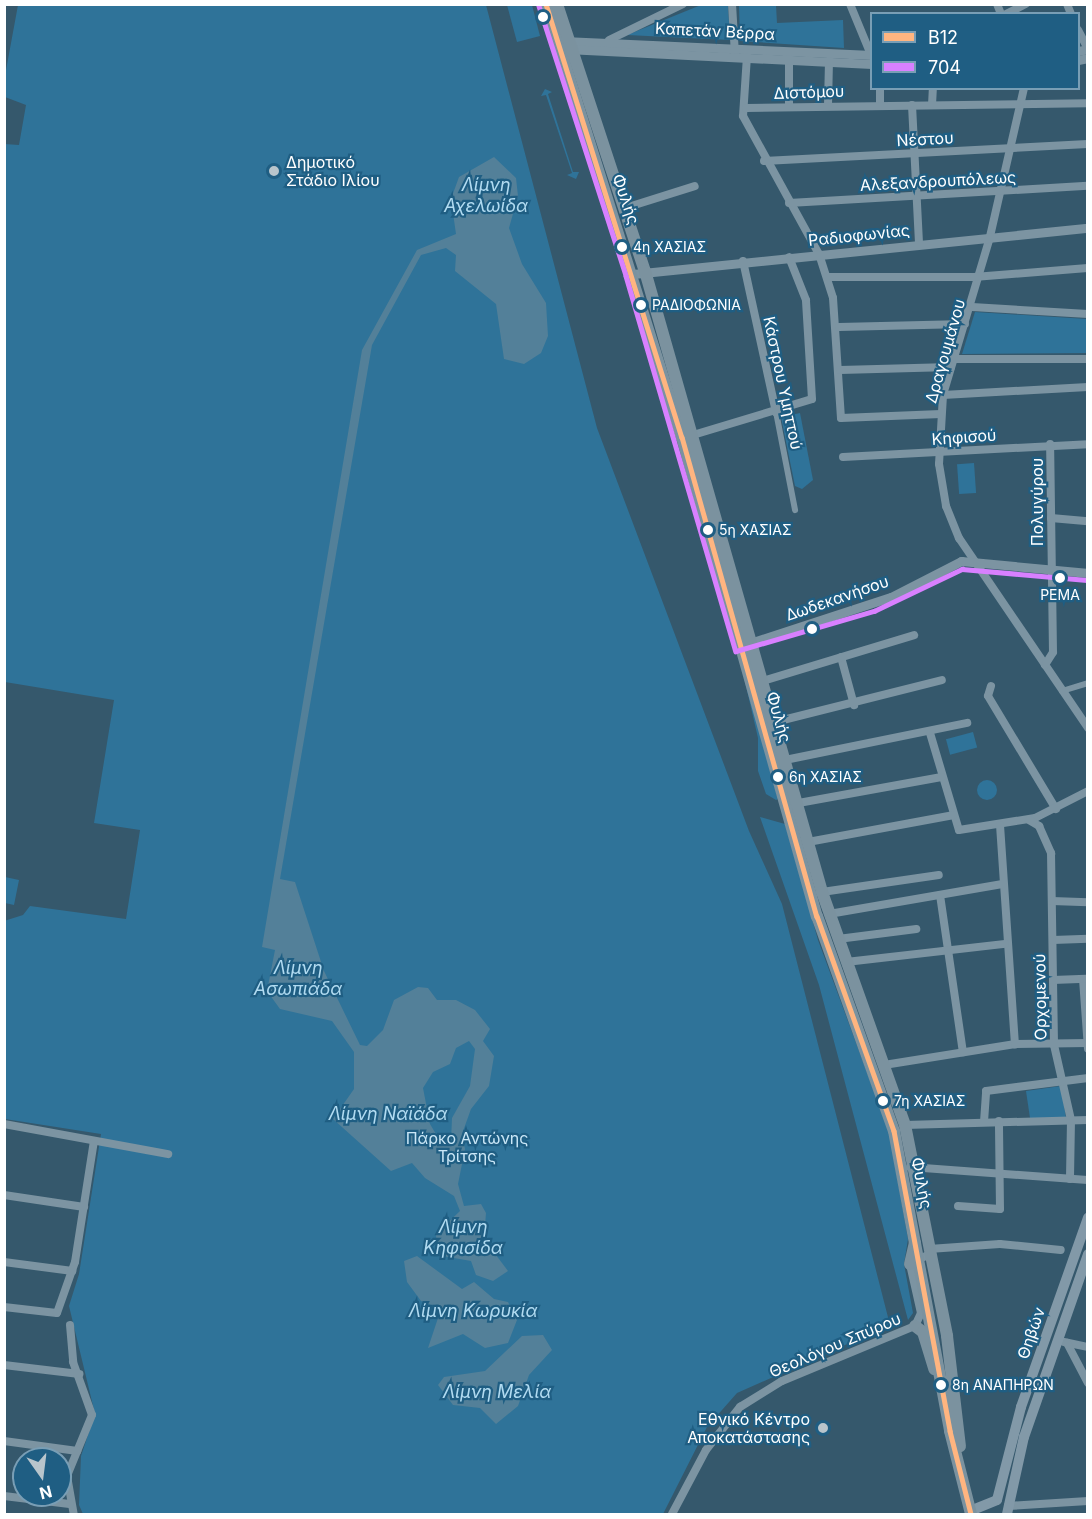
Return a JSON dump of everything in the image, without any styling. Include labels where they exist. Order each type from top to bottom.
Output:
[{"type":"main road","name":"Φυλής","points":[[546,4],[565,45],[625,208],[639,273],[791,804],[817,916],[908,1167],[950,1431],[971,1513]]},
{"type":"main road","name":"Φυλής","points":[[557,4],[565,45],[693,435],[746,644],[763,681],[775,722],[785,760],[791,804],[808,842],[837,939],[905,1125],[916,1239],[924,1259],[951,1361],[963,1480]]},
{"type":"main road","name":"Θηβών","points":[[971,1513],[997,1500],[1021,1407],[1088,1218]]},
{"type":"main road","name":"Θηβών","points":[[1008,1510],[1088,1254]]},
{"type":"main road","points":[[915,1326],[923,1332],[950,1431]]},
{"type":"street","points":[[609,40],[683,4]]},
{"type":"street","points":[[729,51],[732,4]]},
{"type":"street","points":[[850,4],[870,53]]},
{"type":"street","points":[[1010,12],[1026,4]]},
{"type":"street","points":[[1080,34],[1088,49]]},
{"type":"street","name":"Καπετάν Βέρρα","points":[[565,45],[609,40],[706,50]]},
{"type":"street","name":"Καπετάν Βέρρα","points":[[565,45],[870,55]]},
{"type":"street","name":"Καπετάν Βέρρα","points":[[729,51],[747,56],[870,64]]},
{"type":"street","points":[[747,56],[747,108],[743,116],[764,161],[819,255],[827,277],[839,327],[841,418],[941,414]]},
{"type":"street","points":[[789,59],[789,106]]},
{"type":"street","points":[[828,105],[829,61]]},
{"type":"street","points":[[880,90],[880,104]]},
{"type":"street","points":[[932,105],[933,90]]},
{"type":"street","name":"Δραγουμάνου","points":[[1024,90],[1012,149],[972,307],[943,395],[938,452],[946,506],[974,562],[1088,728]]},
{"type":"street","name":"Διστόμου","points":[[747,108],[880,104],[1022,107],[1088,103]]},
{"type":"street","points":[[912,105],[919,244]]},
{"type":"street","name":"Νέστου","points":[[764,161],[1088,144]]},
{"type":"street","points":[[625,208],[695,186]]},
{"type":"street","name":"Αλεξανδρουπόλεως","points":[[789,203],[1088,186]]},
{"type":"street","name":"Ραδιοφωνίας","points":[[639,273],[1088,228]]},
{"type":"street","points":[[693,435],[776,412],[812,399],[806,300],[789,257]]},
{"type":"street","name":"Κάστρου Υμηττού","points":[[743,261],[795,510]]},
{"type":"street","points":[[827,277],[980,276],[1088,268]]},
{"type":"street","points":[[972,307],[1088,314]]},
{"type":"street","points":[[839,327],[965,324]]},
{"type":"street","points":[[840,370],[952,363],[1088,359]]},
{"type":"street","points":[[943,395],[1088,387]]},
{"type":"street","name":"Κηφισού","points":[[843,458],[1050,444],[1088,444]]},
{"type":"street","name":"Πολυγύρου","points":[[1044,665],[1053,652],[1050,444]]},
{"type":"street","points":[[1051,518],[1088,521]]},
{"type":"street","name":"Δωδεκανήσου","points":[[746,644],[895,595],[954,563],[974,562],[1088,573]]},
{"type":"street","points":[[763,681],[914,635]]},
{"type":"street","points":[[841,657],[854,705]]},
{"type":"street","points":[[775,722],[854,705],[942,680]]},
{"type":"street","points":[[1062,691],[1088,683]]},
{"type":"street","points":[[990,686],[988,696],[1053,811]]},
{"type":"street","points":[[785,760],[930,733],[967,723]]},
{"type":"street","points":[[930,733],[959,830],[1032,819],[1053,811],[1088,790]]},
{"type":"street","points":[[791,804],[942,777]]},
{"type":"street","points":[[808,842],[953,815]]},
{"type":"street","name":"Ορχομενού","points":[[1032,819],[1039,826],[1052,853],[1054,1045],[1071,1120],[1070,1179]]},
{"type":"street","points":[[1000,825],[1005,944],[1015,1044]]},
{"type":"street","points":[[822,892],[939,875]]},
{"type":"street","points":[[829,914],[1002,884]]},
{"type":"street","points":[[940,895],[963,1053]]},
{"type":"street","points":[[1052,901],[1088,902]]},
{"type":"street","points":[[837,939],[916,929]]},
{"type":"street","points":[[1053,940],[1088,939]]},
{"type":"street","points":[[846,963],[1005,944]]},
{"type":"street","points":[[884,1065],[1015,1044],[1087,1045],[1085,979],[1053,980]]},
{"type":"street","points":[[984,1122],[983,1092],[1088,1078]]},
{"type":"street","points":[[905,1125],[1088,1120]]},
{"type":"street","points":[[957,1206],[1000,1209],[999,1121]]},
{"type":"street","points":[[4,1124],[168,1154]]},
{"type":"street","points":[[4,1307],[57,1313],[72,1271],[94,1141]]},
{"type":"street","points":[[908,1167],[1088,1180]]},
{"type":"street","points":[[4,1195],[84,1206]]},
{"type":"street","points":[[924,1259],[1000,1244],[1061,1250]]},
{"type":"street","name":"Θεολόγου Σπύρου","points":[[672,1515],[706,1450],[740,1407],[782,1381],[915,1326],[921,1313],[913,1278],[924,1259]]},
{"type":"street","points":[[4,1262],[72,1271]]},
{"type":"street","points":[[70,1325],[79,1374],[92,1415],[72,1464]]},
{"type":"street","points":[[1062,1341],[1088,1347]]},
{"type":"street","points":[[1062,1341],[1088,1383]]},
{"type":"street","points":[[4,1365],[79,1374]]},
{"type":"street","points":[[4,1441],[77,1451]]},
{"type":"street","points":[[1008,1510],[1088,1502]]},
{"type":"green space","name":"Πάρκο Αντώνης Τρίτσης","points":[[18,5],[486,5],[597,428],[749,831],[782,904],[890,1325],[737,1393],[707,1427],[663,1514],[83,1514],[79,1505],[81,1456],[95,1414],[69,1306],[79,1274],[101,1134],[5,1119],[4,921],[23,915],[30,906],[126,919],[140,830],[94,823],[114,700],[5,682],[4,144],[19,145],[26,105],[5,97],[4,81]]},
{"type":"green space","points":[[507,5],[532,5],[540,36],[517,42]]},
{"type":"green space","points":[[701,5],[728,5],[730,40],[627,35]]},
{"type":"green space","points":[[739,5],[776,5],[777,23],[843,20],[844,48],[740,41]]},
{"type":"green space","points":[[545,89],[552,92],[548,94],[573,172],[579,172],[576,179],[567,175],[572,173],[546,95],[541,96]]},
{"type":"green space","points":[[975,312],[1087,319],[1087,353],[962,354]]},
{"type":"green space","points":[[800,413],[813,480],[802,489],[795,486],[781,417]]},
{"type":"green space","points":[[974,463],[976,493],[959,494],[957,464]]},
{"type":"green space","points":[[742,669],[778,799],[776,800],[766,794],[758,771],[758,738]]},
{"type":"green space","points":[[973,732],[977,747],[950,755],[946,739]]},
{"type":"green space","points":[[983,780],[991,780],[997,786],[997,794],[991,800],[983,800],[977,794],[977,786]]},
{"type":"green space","points":[[760,817],[785,824],[818,940],[889,1132],[908,1239],[904,1264],[913,1313],[908,1320],[819,985]]},
{"type":"green space","points":[[5,877],[19,880],[14,905],[5,903]]},
{"type":"green space","points":[[1061,1086],[1066,1118],[1030,1118],[1026,1091]]},
{"type":"water","points":[[494,157],[516,178],[518,196],[509,228],[522,264],[546,303],[548,336],[541,353],[524,364],[504,359],[496,304],[455,271],[456,255],[446,248],[421,255],[372,345],[280,879],[295,882],[324,971],[360,1045],[367,1046],[383,1030],[394,1000],[418,987],[428,988],[437,1000],[456,1000],[475,1010],[490,1029],[483,1041],[494,1056],[489,1086],[471,1109],[462,1134],[465,1149],[458,1184],[464,1206],[481,1204],[486,1213],[484,1239],[508,1271],[493,1281],[476,1275],[471,1261],[437,1255],[436,1234],[460,1211],[454,1196],[425,1178],[412,1163],[391,1171],[333,1119],[354,1089],[354,1052],[332,1021],[280,1009],[267,991],[275,950],[262,947],[362,350],[417,250],[456,234],[451,199],[459,177]],"holes":[[[469,1041],[475,1049],[470,1086],[452,1118],[451,1141],[443,1146],[430,1124],[423,1088],[433,1072],[450,1064],[456,1048]]]},
{"type":"water","name":"Λίμνη Κωρυκία","points":[[417,1256],[462,1289],[474,1282],[494,1299],[508,1302],[517,1320],[508,1343],[485,1348],[463,1334],[428,1348],[441,1309],[421,1301],[407,1282],[404,1261]]},
{"type":"water","name":"Λίμνη Μελία","points":[[543,1335],[552,1350],[529,1375],[518,1406],[496,1424],[480,1408],[453,1405],[438,1385],[444,1377],[485,1371],[522,1336]]},
{"type":"transit line","name":"Β12","points":[[546,4],[682,437],[817,916],[894,1131],[950,1431],[971,1514]]},
{"type":"transit line","name":"704","points":[[539,6],[626,276],[736,651],[874,611],[962,569],[1087,580]]},
{"type":"place","name":"Δημοτικό Στάδιο Ιλίου","points":[[274,171]]},
{"type":"place","name":"4η ΧΑΣΙΑΣ","points":[[622,247]]},
{"type":"place","name":"ΡΑΔΙΟΦΩΝΙΑ","points":[[641,305]]},
{"type":"place","name":"5η ΧΑΣΙΑΣ","points":[[708,530]]},
{"type":"place","name":"ΡΕΜΑ","points":[[1060,578]]},
{"type":"place","name":"6η ΧΑΣΙΑΣ","points":[[778,777]]},
{"type":"place","name":"7η ΧΑΣΙΑΣ","points":[[883,1101]]},
{"type":"place","name":"8η ΑΝΑΠΗΡΩΝ","points":[[941,1385]]},
{"type":"place","name":"Εθνικό Κέντρο Αποκατάστασης","points":[[823,1428]]},
{"type":"water label","name":"Λίμνη Αχελωίδα","points":[[486,196]]},
{"type":"water label","name":"Λίμνη Ασωπιάδα","points":[[298,979]]},
{"type":"water label","name":"Λίμνη Ναϊάδα","points":[[388,1114]]},
{"type":"water label","name":"Λίμνη Κηφισίδα","points":[[463,1238]]}]
